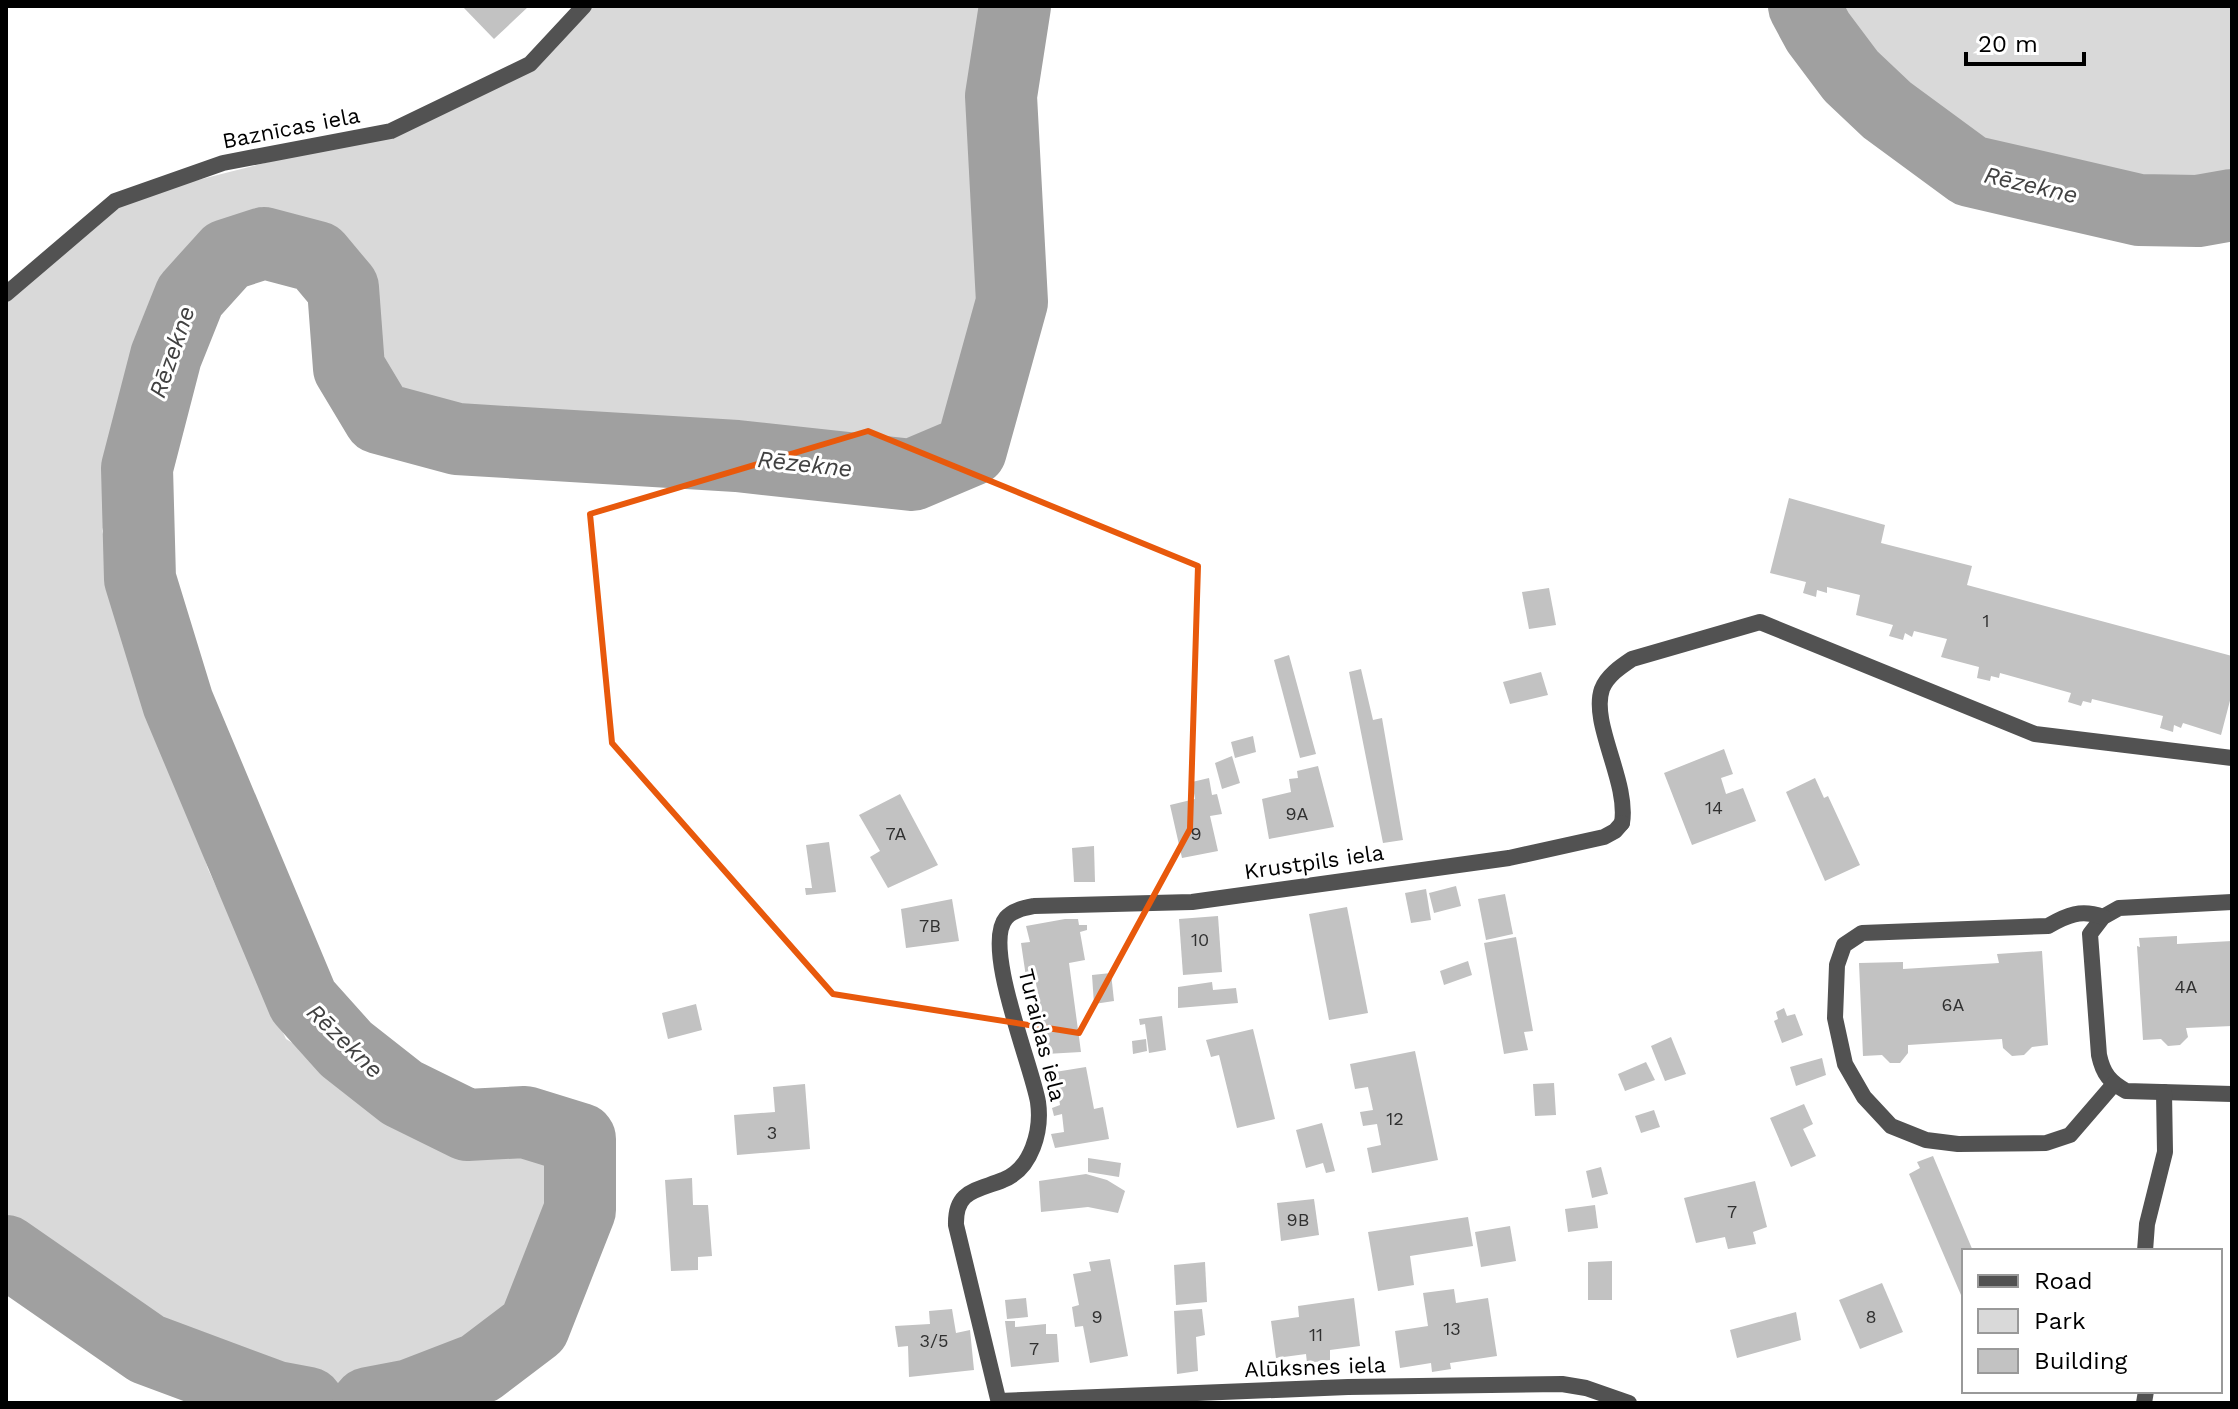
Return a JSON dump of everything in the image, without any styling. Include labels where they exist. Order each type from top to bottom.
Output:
[{"type":"street","name":"Baznīcas iela","points":[[6,294],[115,201],[223,163],[391,131],[530,64],[584,6]]},
{"type":"street","name":"Krustpils iela","points":[[1006,918],[1018,910],[1034,906],[1192,902],[1509,858],[1604,837],[1622,823],[1625,807],[1601,715],[1602,690],[1616,670],[1632,659],[1760,622],[2035,734],[2232,758]]},
{"type":"street","points":[[2232,902],[2119,908],[2103,917],[2090,934],[2103,1072],[2126,1091],[2232,1094]]},
{"type":"street","points":[[2103,917],[2087,911],[2067,915],[2048,926],[1862,933],[1844,945],[1837,965],[1835,1018],[1845,1064],[1864,1097],[1891,1126],[1926,1140],[1958,1144],[2046,1143],[2070,1135],[2114,1084]]},
{"type":"street","name":"Turaidas iela","points":[[999,1402],[956,1225],[956,1211],[965,1195],[981,1186],[1006,1180],[1023,1164],[1034,1146],[1039,1125],[1038,1102],[1002,963],[1000,929],[1006,918]]},
{"type":"street","points":[[2145,1249],[2147,1224],[2165,1152],[2164,1092]]},
{"type":"street","name":"Alūksnes iela","points":[[999,1402],[1348,1387],[1562,1384],[1586,1388],[1629,1403]]},
{"type":"highlighted area","points":[[868,431],[1198,566],[1190,829],[1079,1033],[833,994],[612,743],[590,514]]},
{"type":"green space","points":[[584,6],[1017,6],[1001,96],[1012,302],[971,450],[912,475],[737,456],[457,439],[379,418],[364,273],[262,207],[177,269],[102,531],[208,869],[286,1039],[465,1147],[467,1125],[580,1139],[480,1368],[276,1397],[147,1349],[6,1239],[6,304],[115,201],[391,131],[530,64]]},
{"type":"green space","points":[[1816,6],[2232,6],[2232,193],[2076,197],[1899,120]]},
{"type":"building","points":[[462,6],[529,6],[494,39]]},
{"type":"building","points":[[1789,498],[1885,525],[1881,543],[1972,566],[1967,585],[2232,656],[2232,693],[2221,735],[2183,723],[2181,728],[2174,725],[2173,732],[2160,728],[2163,716],[2092,699],[2091,703],[2083,701],[2081,706],[2068,702],[2071,693],[2000,673],[1999,678],[1991,676],[1990,681],[1977,678],[1979,667],[1941,657],[1947,639],[1914,631],[1912,637],[1905,633],[1903,640],[1889,636],[1893,625],[1856,615],[1860,595],[1827,587],[1827,593],[1817,590],[1816,597],[1803,593],[1806,582],[1770,573]]},
{"type":"building","points":[[1549,588],[1556,625],[1529,629],[1522,592]]},
{"type":"building","points":[[1289,655],[1316,754],[1300,758],[1274,660]]},
{"type":"building","points":[[1361,669],[1373,720],[1382,718],[1403,840],[1383,843],[1349,672]]},
{"type":"building","points":[[1541,672],[1548,695],[1510,704],[1503,682]]},
{"type":"building","points":[[1253,736],[1256,752],[1235,758],[1231,742]]},
{"type":"building","points":[[1724,749],[1733,774],[1721,778],[1726,794],[1743,788],[1756,821],[1692,845],[1664,773]]},
{"type":"building","points":[[1232,756],[1240,783],[1222,789],[1215,763]]},
{"type":"building","points":[[1318,766],[1334,827],[1269,839],[1262,799],[1291,792],[1289,779],[1298,778],[1297,771]]},
{"type":"building","points":[[1209,778],[1212,795],[1217,794],[1222,814],[1210,816],[1218,851],[1182,858],[1170,805],[1195,799],[1192,782]]},
{"type":"building","points":[[1815,778],[1824,798],[1828,796],[1860,865],[1825,881],[1786,792]]},
{"type":"building","points":[[900,794],[938,865],[888,888],[870,857],[880,851],[859,815]]},
{"type":"building","points":[[829,842],[836,892],[806,895],[805,888],[812,888],[806,845]]},
{"type":"building","points":[[1094,846],[1095,882],[1074,882],[1072,848]]},
{"type":"building","points":[[1456,886],[1461,906],[1434,913],[1429,893]]},
{"type":"building","points":[[1426,889],[1431,920],[1411,923],[1405,893]]},
{"type":"building","points":[[1505,894],[1513,934],[1486,940],[1478,899]]},
{"type":"building","points":[[952,899],[959,941],[906,948],[901,909]]},
{"type":"building","points":[[1347,907],[1368,1013],[1329,1020],[1309,914]]},
{"type":"building","points":[[1218,916],[1222,972],[1183,975],[1179,919]]},
{"type":"building","points":[[1078,919],[1079,925],[1087,925],[1087,930],[1080,932],[1085,960],[1069,963],[1081,1052],[1046,1054],[1035,976],[1026,977],[1021,943],[1030,942],[1026,926]]},
{"type":"building","points":[[2177,936],[2177,944],[2232,941],[2232,1026],[2186,1028],[2188,1037],[2180,1045],[2168,1046],[2161,1039],[2143,1040],[2137,946],[2140,947],[2139,938]]},
{"type":"building","points":[[1516,937],[1533,1031],[1524,1032],[1528,1050],[1504,1054],[1484,943]]},
{"type":"building","points":[[2042,951],[2048,1045],[2032,1047],[2024,1055],[2012,1056],[2003,1048],[2002,1039],[1908,1045],[1908,1053],[1900,1063],[1890,1063],[1882,1055],[1863,1056],[1859,963],[1903,962],[1903,969],[1999,963],[1997,954]]},
{"type":"building","points":[[1468,961],[1472,975],[1444,985],[1440,971]]},
{"type":"building","points":[[1111,973],[1114,1001],[1094,1004],[1092,975]]},
{"type":"building","points":[[1212,982],[1213,990],[1236,988],[1238,1003],[1178,1008],[1178,987]]},
{"type":"building","points":[[696,1004],[702,1030],[668,1039],[662,1013]]},
{"type":"building","points":[[1784,1008],[1787,1016],[1795,1014],[1803,1035],[1782,1043],[1774,1021],[1778,1019],[1776,1012]]},
{"type":"building","points":[[1162,1016],[1166,1050],[1149,1053],[1145,1024],[1140,1025],[1139,1019]]},
{"type":"building","points":[[1253,1029],[1275,1119],[1237,1128],[1219,1055],[1211,1057],[1206,1040]]},
{"type":"building","points":[[1671,1037],[1686,1074],[1665,1081],[1651,1046]]},
{"type":"building","points":[[1146,1039],[1147,1051],[1133,1054],[1132,1041]]},
{"type":"building","points":[[1415,1051],[1438,1160],[1372,1173],[1367,1148],[1381,1145],[1377,1124],[1363,1126],[1360,1112],[1373,1110],[1368,1087],[1355,1089],[1350,1064]]},
{"type":"building","points":[[1822,1058],[1826,1075],[1796,1086],[1790,1067]]},
{"type":"building","points":[[1646,1062],[1655,1080],[1625,1091],[1618,1074]]},
{"type":"building","points":[[1086,1067],[1094,1109],[1103,1107],[1109,1139],[1055,1148],[1051,1134],[1064,1132],[1062,1114],[1054,1116],[1052,1108],[1060,1105],[1055,1072]]},
{"type":"building","points":[[1554,1083],[1556,1115],[1535,1116],[1533,1084]]},
{"type":"building","points":[[805,1084],[810,1149],[737,1155],[734,1115],[775,1112],[773,1087]]},
{"type":"building","points":[[1804,1104],[1813,1124],[1803,1129],[1816,1156],[1791,1167],[1770,1118]]},
{"type":"building","points":[[1654,1110],[1660,1127],[1641,1133],[1635,1116]]},
{"type":"building","points":[[1322,1123],[1335,1171],[1326,1173],[1323,1163],[1306,1168],[1296,1130]]},
{"type":"building","points":[[1933,1156],[1972,1249],[1962,1249],[1962,1297],[1909,1174],[1920,1168],[1917,1162]]},
{"type":"building","points":[[1088,1158],[1121,1163],[1119,1177],[1088,1172]]},
{"type":"building","points":[[1601,1167],[1608,1194],[1592,1198],[1586,1171]]},
{"type":"building","points":[[1086,1174],[1107,1180],[1125,1191],[1118,1213],[1088,1207],[1041,1212],[1039,1181]]},
{"type":"building","points":[[692,1178],[693,1205],[708,1205],[712,1256],[698,1257],[698,1270],[671,1271],[665,1180]]},
{"type":"building","points":[[1755,1181],[1767,1227],[1753,1232],[1756,1244],[1728,1249],[1725,1237],[1696,1243],[1684,1198]]},
{"type":"building","points":[[1314,1199],[1319,1235],[1281,1241],[1277,1203]]},
{"type":"building","points":[[1595,1205],[1598,1228],[1568,1232],[1565,1209]]},
{"type":"building","points":[[1468,1217],[1473,1246],[1410,1256],[1414,1285],[1378,1291],[1368,1232]]},
{"type":"building","points":[[1510,1226],[1516,1261],[1481,1267],[1475,1232]]},
{"type":"building","points":[[1110,1259],[1128,1356],[1090,1363],[1083,1326],[1075,1327],[1072,1307],[1079,1305],[1073,1274],[1091,1271],[1089,1262]]},
{"type":"building","points":[[1612,1261],[1612,1300],[1588,1300],[1588,1262]]},
{"type":"building","points":[[1205,1262],[1207,1302],[1176,1305],[1174,1265]]},
{"type":"building","points":[[1882,1283],[1903,1332],[1860,1349],[1839,1300]]},
{"type":"building","points":[[1454,1289],[1456,1303],[1488,1298],[1497,1356],[1450,1363],[1451,1369],[1432,1372],[1431,1363],[1400,1368],[1395,1331],[1428,1326],[1423,1293]]},
{"type":"building","points":[[1026,1298],[1028,1317],[1007,1319],[1005,1300]]},
{"type":"building","points":[[1354,1298],[1360,1346],[1330,1350],[1330,1360],[1307,1363],[1306,1354],[1276,1358],[1271,1321],[1299,1317],[1298,1306]]},
{"type":"building","points":[[952,1309],[956,1333],[970,1330],[974,1370],[909,1377],[908,1346],[898,1347],[895,1326],[930,1324],[929,1311]]},
{"type":"building","points":[[1202,1309],[1205,1335],[1196,1337],[1198,1371],[1177,1374],[1174,1311]]},
{"type":"building","points":[[1796,1312],[1801,1340],[1737,1358],[1730,1330]]},
{"type":"building","points":[[1005,1321],[1015,1321],[1015,1327],[1046,1324],[1046,1334],[1057,1334],[1059,1362],[1011,1367]]},
{"type":"waterway","name":"Rēzekne","points":[[368,1403],[410,1395],[480,1368],[534,1327],[580,1210],[580,1139],[525,1122],[467,1125],[402,1093],[346,1049],[303,1001],[178,703],[140,579],[137,468],[166,356],[190,296],[227,255],[264,243],[317,257],[343,288],[349,368],[379,418],[457,439],[737,456],[912,475],[971,450],[1012,302],[1001,96],[1015,6]]},
{"type":"waterway","name":"Rēzekne","points":[[1804,6],[1818,32],[1851,76],[1887,110],[1970,171],[2139,210],[2198,211],[2232,205]]},
{"type":"waterway","name":"Rēzekne","points":[[6,1251],[147,1349],[276,1397],[308,1403]]}]
